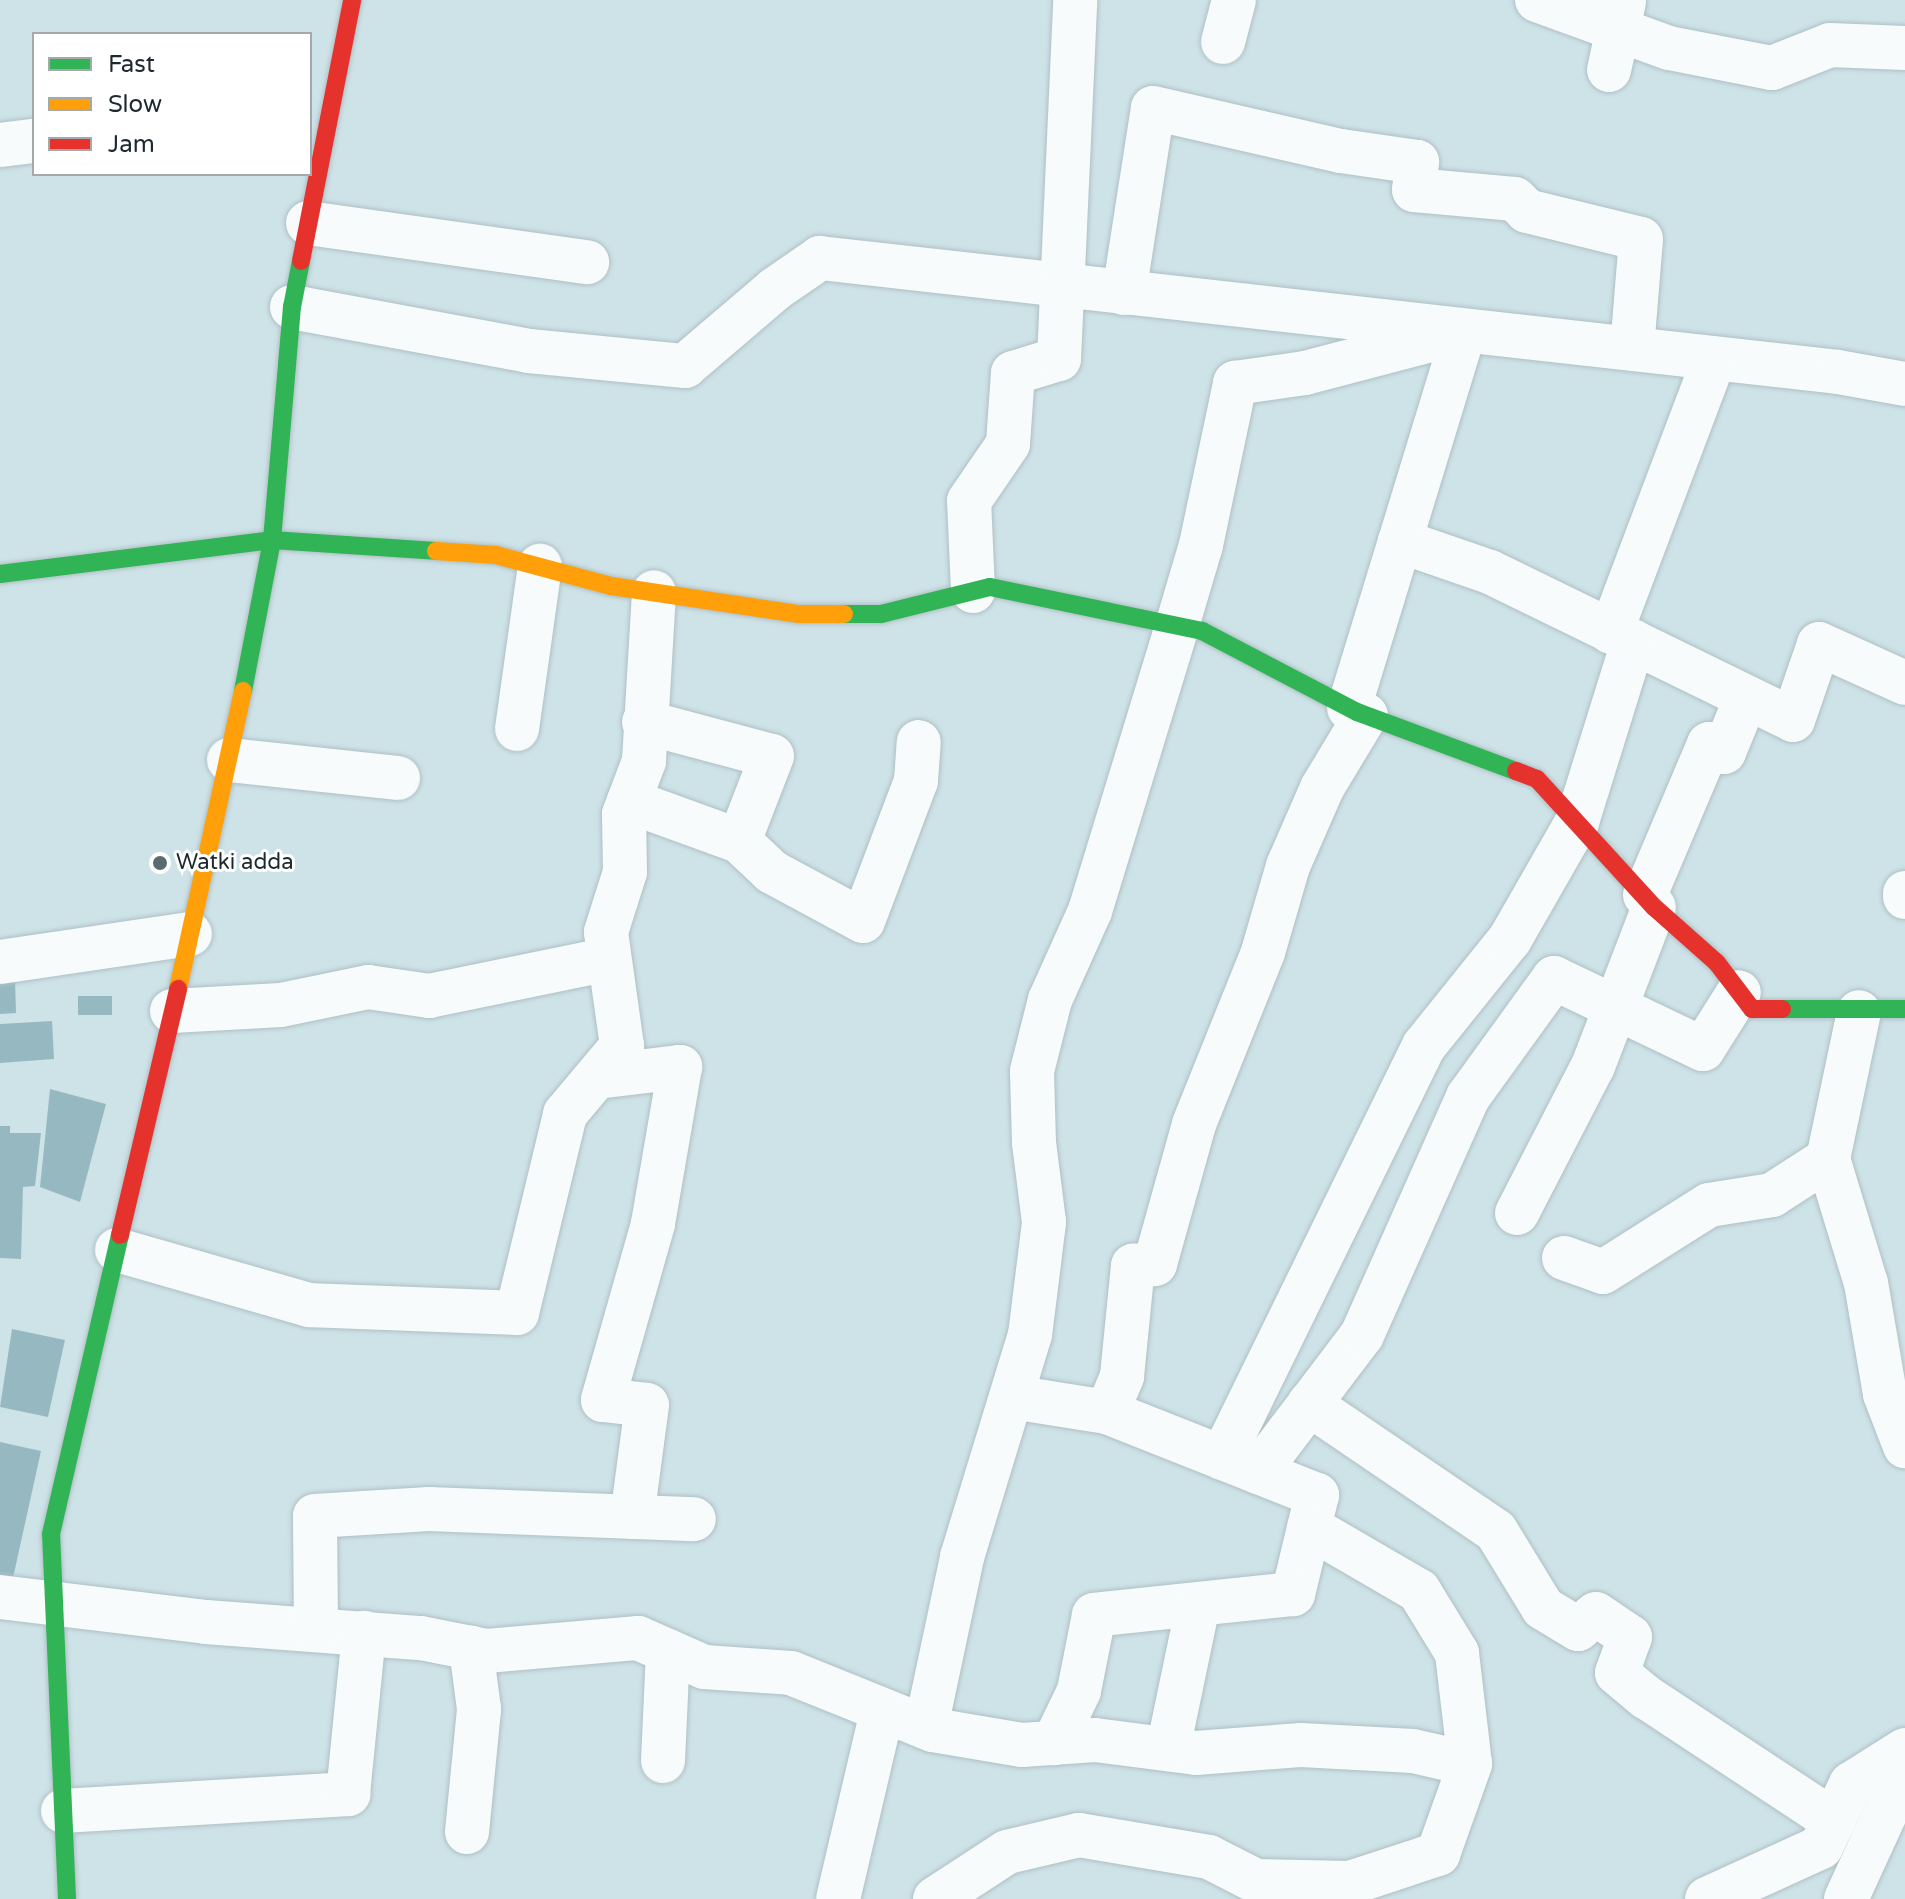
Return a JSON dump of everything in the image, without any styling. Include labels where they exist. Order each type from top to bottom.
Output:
[{"type":"street","points":[[67,1899],[51,1534],[229,760],[272,540],[292,307],[352,0]]},
{"type":"street","points":[[973,591],[969,501],[1008,444],[1013,373],[1059,359],[1066,287],[1075,0]]},
{"type":"street","points":[[1223,42],[1234,0]]},
{"type":"street","points":[[1537,0],[1581,20],[1669,48],[1772,68],[1830,45],[1905,48]]},
{"type":"street","points":[[1124,293],[1153,108],[1341,151],[1417,162],[1414,190],[1515,199],[1527,211],[1641,239],[1632,349]]},
{"type":"street","points":[[0,145],[32,141]]},
{"type":"street","points":[[308,223],[587,262]]},
{"type":"street","points":[[292,307],[529,351],[685,366],[775,289],[820,258],[1632,349],[1905,384]]},
{"type":"street","points":[[1107,1412],[1122,1376],[1133,1266],[1155,1264],[1194,1124],[1263,952],[1288,866],[1358,712],[1400,541],[1464,332]]},
{"type":"street","points":[[926,1727],[962,1557],[1030,1335],[1044,1222],[1034,1143],[1032,1071],[1050,1000],[1090,911],[1201,545],[1235,383],[1305,373],[1464,332]]},
{"type":"street","points":[[1240,1465],[1424,1046],[1510,939],[1577,822],[1622,637],[1714,359]]},
{"type":"street","points":[[0,574],[272,540],[496,555],[654,592],[799,614],[881,614],[990,587],[1202,631],[1358,712],[1537,779],[1650,901],[1717,963],[1752,1009],[1859,1012],[1904,1007]]},
{"type":"street","points":[[1400,541],[1490,572],[1793,720],[1819,644],[1905,683]]},
{"type":"street","points":[[517,729],[540,566]]},
{"type":"street","points":[[117,1250],[309,1305],[517,1313],[565,1114],[622,1046],[606,932],[625,872],[624,814],[644,761],[654,592]]},
{"type":"street","points":[[1517,1213],[1593,1066],[1709,744],[1724,752],[1746,698]]},
{"type":"street","points":[[644,722],[772,756],[739,841]]},
{"type":"street","points":[[629,801],[739,841],[772,872],[863,921],[916,781],[919,742]]},
{"type":"street","points":[[229,760],[398,778]]},
{"type":"street","points":[[0,962],[190,934]]},
{"type":"street","points":[[172,1011],[281,1005],[368,987],[429,996],[609,959]]},
{"type":"street","points":[[1240,1465],[1309,1404],[1362,1335],[1468,1097],[1554,978],[1703,1049],[1739,992]]},
{"type":"street","points":[[1859,1012],[1828,1159],[1866,1283],[1885,1394],[1905,1446]]},
{"type":"street","points":[[597,1077],[680,1067],[653,1224],[603,1400],[647,1405],[632,1517]]},
{"type":"street","points":[[1564,1258],[1603,1272],[1709,1205],[1772,1195],[1828,1159]]},
{"type":"street","points":[[1012,1397],[1107,1412],[1317,1495],[1293,1594],[1094,1615],[1079,1691],[1054,1743]]},
{"type":"street","points":[[1309,1404],[1496,1531],[1543,1608],[1578,1629],[1596,1614],[1630,1637],[1617,1673],[1646,1697],[1834,1821]]},
{"type":"street","points":[[316,1630],[315,1516],[429,1509],[694,1519]]},
{"type":"street","points":[[935,1899],[1007,1852],[1079,1835],[1209,1857],[1256,1881],[1350,1883],[1438,1854],[1470,1764],[1457,1653],[1419,1591],[1309,1527]]},
{"type":"street","points":[[0,1597],[364,1633],[486,1651],[638,1638],[704,1667],[791,1673],[882,1712],[926,1727],[1022,1745],[1095,1740],[1196,1753],[1301,1745],[1413,1751],[1470,1764]]},
{"type":"street","points":[[1168,1749],[1198,1606]]},
{"type":"street","points":[[63,1811],[348,1794],[364,1633]]},
{"type":"street","points":[[467,1832],[479,1709],[471,1648]]},
{"type":"street","points":[[663,1761],[668,1651]]},
{"type":"street","points":[[838,1899],[882,1712]]},
{"type":"street","points":[[1707,1899],[1821,1847],[1851,1784],[1905,1750]]},
{"type":"street","points":[[1846,1899],[1905,1771]]},
{"type":"building","points":[[15,979],[16,1013],[0,1014],[0,980]]},
{"type":"building","points":[[78,996],[112,996],[112,1015],[78,1015]]},
{"type":"building","points":[[52,1021],[54,1059],[0,1063],[0,1024]]},
{"type":"building","points":[[50,1089],[106,1104],[80,1202],[40,1187]]},
{"type":"building","points":[[0,1126],[10,1126],[10,1133],[41,1133],[35,1186],[23,1187],[21,1259],[0,1258]]},
{"type":"building","points":[[12,1329],[65,1340],[48,1417],[0,1407]]},
{"type":"building","points":[[0,1442],[41,1451],[11,1587],[0,1585]]},
{"type":"traffic: fast","points":[[243,691],[272,540],[292,307],[301,261]]},
{"type":"traffic: fast","points":[[0,574],[272,540],[436,551]]},
{"type":"traffic: fast","points":[[844,614],[881,614],[990,587],[1202,631],[1357,712],[1516,771]]},
{"type":"traffic: fast","points":[[1782,1009],[1905,1009]]},
{"type":"traffic: fast","points":[[67,1899],[51,1534],[120,1235]]},
{"type":"traffic: slow","points":[[436,551],[496,555],[611,586],[799,614],[844,614]]},
{"type":"traffic: slow","points":[[178,989],[243,691]]},
{"type":"traffic: jam","points":[[301,261],[352,0]]},
{"type":"traffic: jam","points":[[1516,771],[1537,779],[1654,907],[1717,963],[1752,1009],[1782,1009]]},
{"type":"traffic: jam","points":[[120,1235],[178,989]]},
{"type":"place","name":"Watki adda","points":[[160,863]]}]
